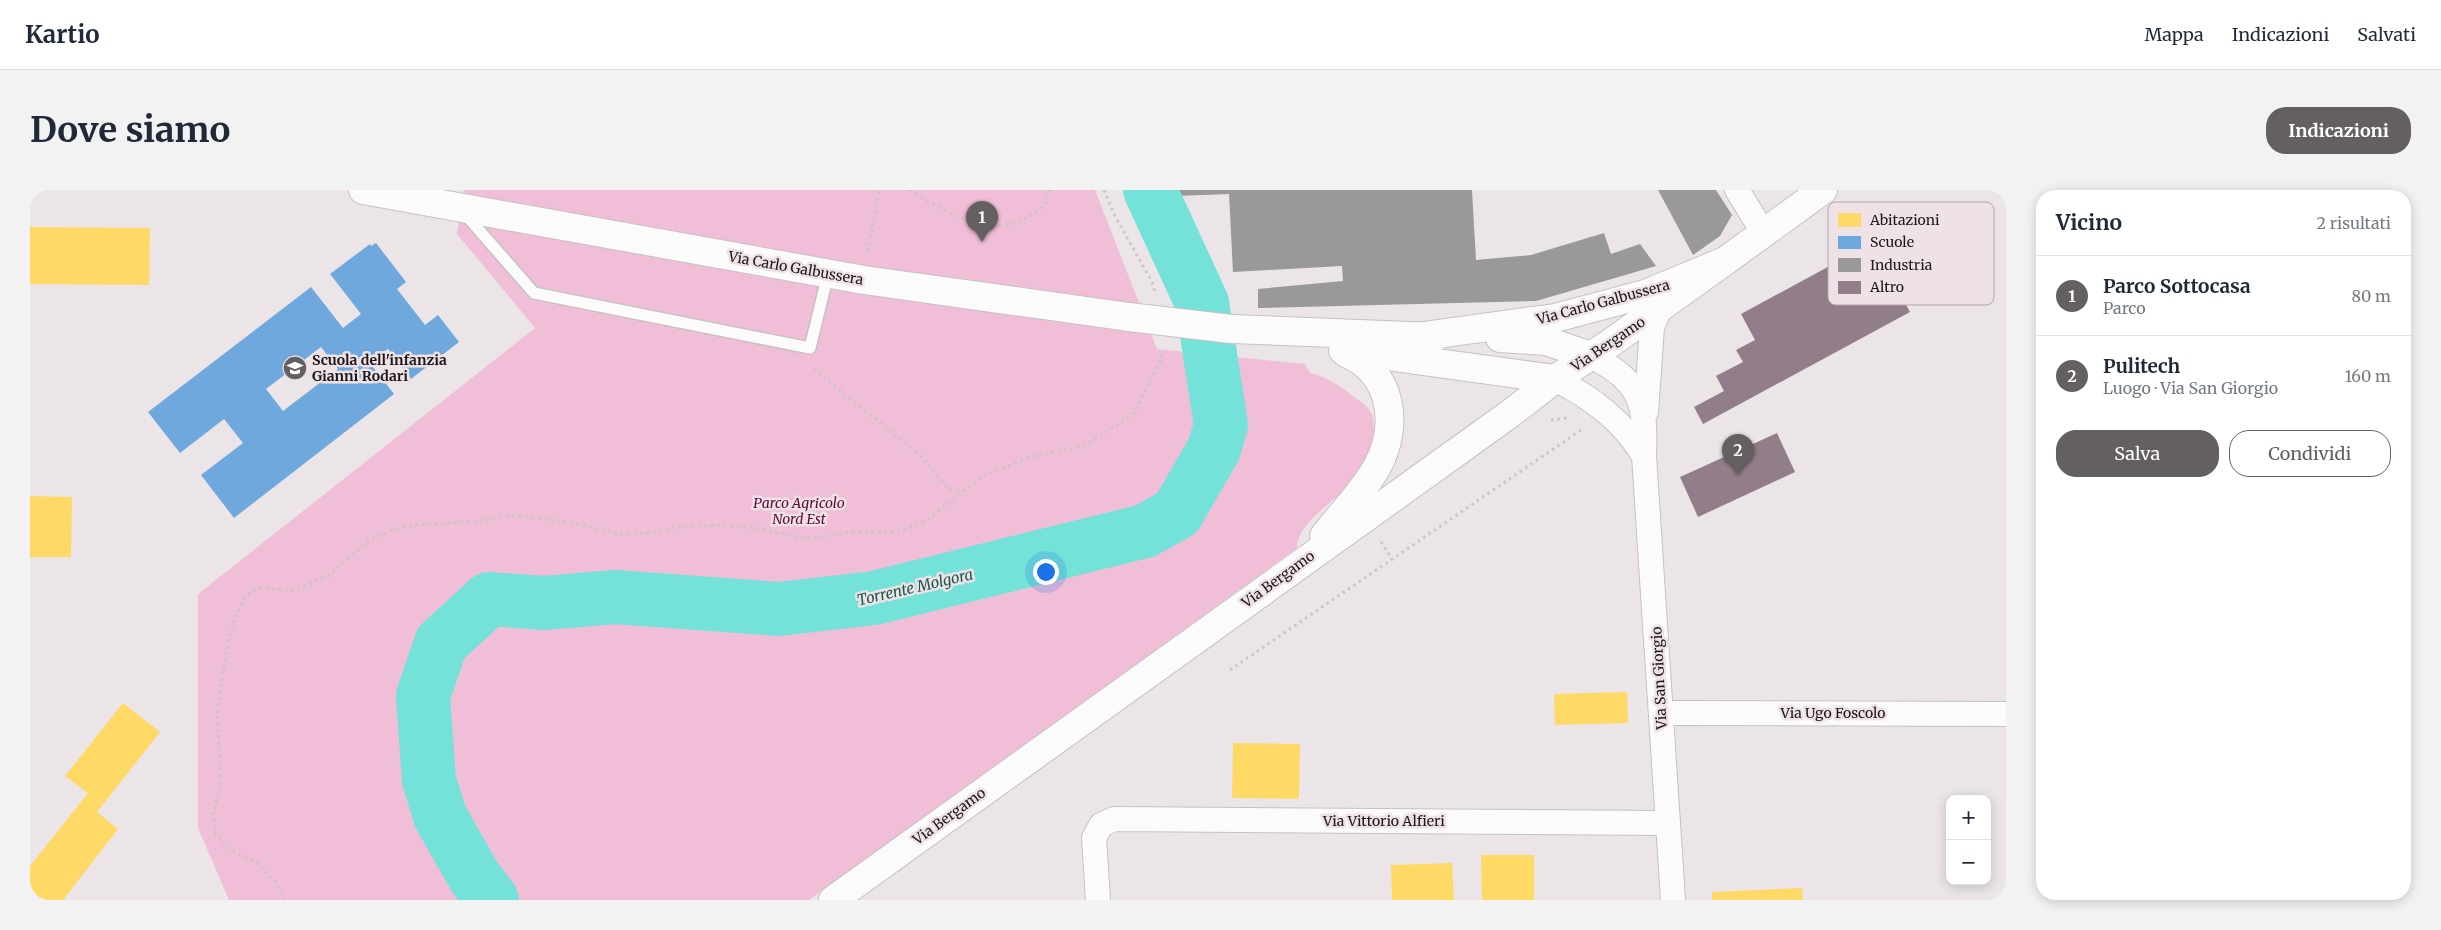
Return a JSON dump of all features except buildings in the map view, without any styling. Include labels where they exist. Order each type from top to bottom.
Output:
[{"type":"street","name":"Via Carlo Galbussera","points":[[363,190],[864,280],[1231,330],[1335,349],[1555,379]]},
{"type":"street","points":[[1737,190],[1764,234]]},
{"type":"street","name":"Via Carlo Galbussera","points":[[1416,337],[1555,318],[1645,294],[1725,262],[1823,190]]},
{"type":"street","name":"Via Bergamo","points":[[833,900],[1511,413],[1555,379],[1725,262]]},
{"type":"street","name":"Via San Giorgio","points":[[1660,308],[1652,328],[1649,348],[1644,456],[1673,900]]},
{"type":"street","name":"Via Carlo Galbussera","points":[[1231,330],[1416,337],[1510,338],[1546,341],[1591,356]]},
{"type":"street","name":"Via Carlo Galbussera","points":[[1306,560],[1377,467],[1388,432],[1387,401],[1378,376],[1360,360],[1335,349]]},
{"type":"street","name":"Via San Giorgio","points":[[1591,356],[1609,365],[1629,381],[1638,397],[1645,422]]},
{"type":"street","points":[[1555,379],[1581,392],[1600,406],[1625,428],[1644,456]]},
{"type":"street","name":"Via Ugo Foscolo","points":[[1661,713],[2006,714]]},
{"type":"street","name":"Via Vittorio Alfieri","points":[[1098,900],[1094,838],[1101,825],[1114,819],[1668,823]]},
{"type":"lane","points":[[458,206],[534,292],[810,348],[828,274]]},
{"type":"path","points":[[864,280],[878,190]]},
{"type":"path","points":[[910,190],[961,217],[978,224],[991,225],[1010,224],[1032,214],[1045,206],[1049,190]]},
{"type":"path","points":[[1104,190],[1115,216],[1152,282],[1156,296]]},
{"type":"path","points":[[285,900],[275,881],[258,864],[228,848],[216,834],[213,814],[221,785],[217,712],[228,641],[236,615],[246,596],[253,590],[263,588],[294,591],[331,574],[368,541],[394,530],[418,525],[480,521],[512,515],[574,522],[618,534],[652,533],[679,526],[720,525],[756,528],[807,539],[852,532],[895,532],[930,518],[983,476],[1028,458],[1086,445],[1134,413],[1160,362],[1164,343]]},
{"type":"path","points":[[810,348],[812,364],[823,377],[918,453],[948,488],[962,492]]},
{"type":"path","points":[[1230,670],[1590,423]]},
{"type":"path","points":[[1381,542],[1392,560]]},
{"type":"green space","name":"Parco Agricolo Nord Est","points":[[464,190],[1095,190],[1157,349],[1305,364],[1310,373],[1335,383],[1369,409],[1374,425],[1371,450],[1367,463],[1356,480],[1320,511],[1303,529],[1297,548],[809,900],[229,900],[198,828],[198,594],[535,328],[457,234]]},
{"type":"waterway","name":"Torrente Molgora","points":[[492,900],[474,876],[440,816],[429,780],[423,696],[441,643],[489,599],[544,603],[615,597],[779,609],[874,598],[1145,531],[1177,513],[1214,449],[1221,425],[1202,303],[1150,190]]},
{"type":"place","name":"Parco Sottocasa","points":[[982,242]]},
{"type":"place","name":"Scuola dell'infanzia Gianni Rodari","points":[[295,368]]},
{"type":"place","name":"Pulitech","points":[[1738,475]]}]
